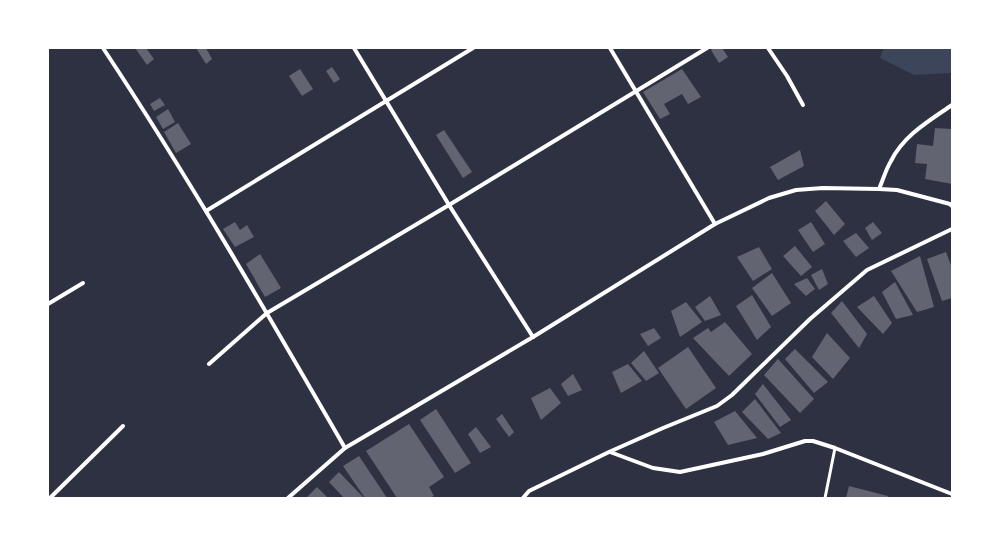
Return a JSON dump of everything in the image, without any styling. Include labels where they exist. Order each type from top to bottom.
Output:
[{"type":"street","points":[[354,48],[449,205],[533,337]]},
{"type":"street","points":[[206,211],[473,48]]},
{"type":"street","points":[[610,48],[715,224]]},
{"type":"street","points":[[209,364],[268,313],[707,48]]},
{"type":"street","points":[[768,48],[787,76],[803,106]]},
{"type":"street","points":[[105,49],[268,313],[345,448]]},
{"type":"street","points":[[879,189],[890,161],[906,139],[919,127],[952,105]]},
{"type":"street","points":[[288,498],[345,448],[533,337],[715,224],[769,198],[796,190],[823,188],[879,189],[897,190],[951,204]]},
{"type":"street","points":[[523,498],[529,491],[609,452],[717,406],[732,395],[810,319],[867,270],[952,229]]},
{"type":"street","points":[[48,304],[83,283]]},
{"type":"street","points":[[50,498],[123,426]]},
{"type":"street","points":[[609,452],[653,468],[680,472],[763,454],[805,441],[813,441],[835,448],[952,494]]},
{"type":"lane","points":[[825,498],[835,448]]},
{"type":"shaded area","points":[[884,48],[952,48],[952,73],[914,75],[880,58]]},
{"type":"building","points":[[135,48],[146,48],[154,59],[147,65]]},
{"type":"building","points":[[196,48],[206,48],[212,59],[206,64]]},
{"type":"building","points":[[714,48],[722,48],[728,57],[719,63],[711,50]]},
{"type":"building","points":[[332,67],[340,79],[334,83],[326,71]]},
{"type":"building","points":[[300,69],[313,89],[302,96],[289,76]]},
{"type":"building","points":[[682,69],[701,97],[688,104],[682,94],[664,104],[670,114],[660,119],[643,92]]},
{"type":"building","points":[[160,98],[165,105],[154,111],[150,104]]},
{"type":"building","points":[[168,109],[175,122],[163,129],[156,117]]},
{"type":"building","points":[[178,123],[191,144],[176,153],[164,132]]},
{"type":"building","points":[[935,128],[952,129],[952,184],[925,179],[927,164],[915,163],[917,144],[933,146]]},
{"type":"building","points":[[444,130],[472,172],[463,178],[436,135]]},
{"type":"building","points":[[800,150],[804,166],[778,180],[770,167]]},
{"type":"building","points":[[826,201],[845,224],[834,235],[815,211]]},
{"type":"building","points":[[235,222],[240,230],[247,225],[254,237],[235,247],[223,229]]},
{"type":"building","points":[[811,222],[825,244],[813,252],[798,230]]},
{"type":"building","points":[[873,222],[882,233],[872,240],[865,228]]},
{"type":"building","points":[[856,233],[869,248],[856,257],[843,241]]},
{"type":"building","points":[[795,246],[812,267],[801,276],[783,256]]},
{"type":"building","points":[[759,247],[772,269],[753,281],[737,257]]},
{"type":"building","points":[[946,252],[952,268],[952,298],[942,301],[927,259]]},
{"type":"building","points":[[260,254],[281,288],[265,297],[246,264]]},
{"type":"building","points":[[920,256],[934,307],[917,312],[891,271]]},
{"type":"building","points":[[822,269],[828,284],[819,290],[811,275]]},
{"type":"building","points":[[772,273],[791,303],[772,316],[752,288]]},
{"type":"building","points":[[807,278],[815,289],[806,296],[794,284]]},
{"type":"building","points":[[895,282],[913,315],[896,319],[882,292]]},
{"type":"building","points":[[752,295],[771,327],[757,340],[736,306]]},
{"type":"building","points":[[710,296],[721,315],[705,321],[695,307]]},
{"type":"building","points":[[874,296],[892,323],[883,334],[857,307]]},
{"type":"building","points":[[842,301],[867,334],[859,348],[831,313]]},
{"type":"building","points":[[686,302],[702,322],[680,337],[671,311]]},
{"type":"building","points":[[725,322],[752,354],[729,376],[693,338],[708,328],[711,332]]},
{"type":"building","points":[[654,328],[661,338],[648,346],[640,334]]},
{"type":"building","points":[[827,333],[850,358],[833,379],[812,357]]},
{"type":"building","points":[[688,347],[716,388],[686,409],[658,368]]},
{"type":"building","points":[[795,349],[828,382],[814,393],[785,359]]},
{"type":"building","points":[[644,351],[659,373],[646,381],[631,363]]},
{"type":"building","points":[[778,359],[814,399],[800,413],[764,375]]},
{"type":"building","points":[[628,364],[642,381],[621,393],[612,372]]},
{"type":"building","points":[[573,374],[582,390],[568,396],[561,384]]},
{"type":"building","points":[[763,384],[791,420],[780,427],[755,394]]},
{"type":"building","points":[[550,388],[561,403],[541,420],[531,398]]},
{"type":"building","points":[[755,399],[781,433],[768,439],[742,412]]},
{"type":"building","points":[[436,409],[471,463],[455,473],[420,420]]},
{"type":"building","points":[[735,411],[757,438],[728,445],[714,422]]},
{"type":"building","points":[[502,414],[514,432],[509,437],[496,419]]},
{"type":"building","points":[[409,424],[444,477],[429,487],[434,496],[430,498],[397,498],[366,451]]},
{"type":"building","points":[[476,427],[491,447],[480,453],[468,434]]},
{"type":"building","points":[[359,456],[387,498],[365,498],[343,466]]},
{"type":"building","points":[[339,472],[364,498],[344,498],[329,482]]},
{"type":"building","points":[[849,486],[888,496],[887,498],[846,498]]},
{"type":"building","points":[[317,487],[328,498],[307,497]]}]
